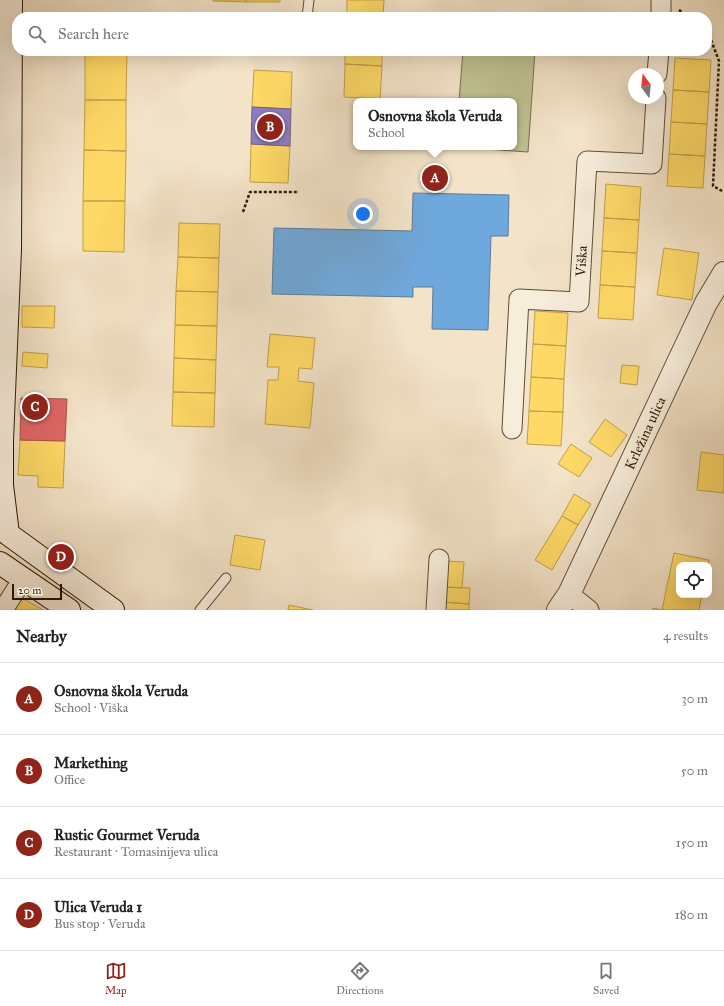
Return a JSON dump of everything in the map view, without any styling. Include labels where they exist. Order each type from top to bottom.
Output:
[{"type":"main road","points":[[11,0],[5,216],[9,297],[2,441],[4,539],[113,610]]},
{"type":"main road","name":"Krležina ulica","points":[[564,602],[706,303],[724,273]]},
{"type":"main road","points":[[0,563],[69,610]]},
{"type":"street","points":[[661,12],[662,0]]},
{"type":"street","points":[[658,68],[659,56]]},
{"type":"street","name":"Viška","points":[[512,429],[519,299],[579,302],[587,161],[652,164],[656,104]]},
{"type":"street","points":[[436,610],[439,558]]},
{"type":"street","points":[[3,610],[23,579]]},
{"type":"street","name":"Krležina ulica","points":[[564,602],[588,610]]},
{"type":"lane","points":[[307,12],[308,0]]},
{"type":"lane","points":[[200,610],[226,578]]},
{"type":"path","points":[[712,43],[719,61],[712,186],[724,192]]},
{"type":"path","points":[[243,212],[250,192],[299,192]]},
{"type":"green space","points":[[463,56],[535,56],[528,152],[499,150],[517,150],[517,98],[459,98]]},
{"type":"building: Homes","points":[[246,0],[246,2],[213,1]]},
{"type":"building: Homes","points":[[246,0],[280,0],[280,2],[246,2]]},
{"type":"building: Homes","points":[[347,0],[384,0],[383,12],[347,12]]},
{"type":"building: Homes","points":[[85,56],[127,56],[126,100],[85,100]]},
{"type":"building: Homes","points":[[345,56],[382,56],[382,66],[345,64]]},
{"type":"building: Homes","points":[[675,58],[711,60],[709,92],[673,90]]},
{"type":"building: Homes","points":[[345,64],[382,66],[380,98],[344,97]]},
{"type":"building: Homes","points":[[254,70],[292,72],[291,109],[252,107]]},
{"type":"building: Homes","points":[[673,90],[709,92],[707,124],[671,122]]},
{"type":"building: Homes","points":[[85,100],[126,100],[126,151],[84,150]]},
{"type":"building: Homes","points":[[671,122],[707,124],[705,156],[669,154]]},
{"type":"building: Homes","points":[[251,144],[290,146],[288,183],[250,182]]},
{"type":"building: Homes","points":[[84,150],[126,151],[125,201],[83,201]]},
{"type":"building: Homes","points":[[669,154],[705,156],[703,188],[667,186]]},
{"type":"building: Homes","points":[[606,184],[641,187],[639,220],[604,218]]},
{"type":"building: Homes","points":[[83,201],[125,201],[124,252],[83,251]]},
{"type":"building: Homes","points":[[604,218],[639,220],[637,253],[602,251]]},
{"type":"building: Homes","points":[[179,223],[220,224],[219,258],[178,257]]},
{"type":"building: Homes","points":[[664,248],[699,253],[692,300],[657,295]]},
{"type":"building: Homes","points":[[602,251],[637,253],[635,287],[600,285]]},
{"type":"building: Homes","points":[[178,257],[219,258],[218,292],[176,291]]},
{"type":"building: Homes","points":[[600,285],[635,287],[633,320],[598,318]]},
{"type":"building: Homes","points":[[176,291],[218,292],[217,326],[175,325]]},
{"type":"building: Homes","points":[[22,306],[55,306],[54,328],[22,327]]},
{"type":"building: Homes","points":[[535,311],[568,313],[566,346],[533,344]]},
{"type":"building: Homes","points":[[175,325],[217,326],[216,360],[174,358]]},
{"type":"building: Homes","points":[[270,334],[315,338],[312,369],[299,368],[298,381],[314,383],[310,428],[265,424],[268,380],[278,380],[279,367],[267,367]]},
{"type":"building: Homes","points":[[533,344],[566,346],[564,379],[531,377]]},
{"type":"building: Homes","points":[[23,352],[48,354],[47,368],[22,366]]},
{"type":"building: Homes","points":[[174,358],[216,360],[215,393],[173,392]]},
{"type":"building: Homes","points":[[622,365],[639,366],[637,385],[620,383]]},
{"type":"building: Homes","points":[[531,377],[564,379],[563,412],[529,411]]},
{"type":"building: Homes","points":[[173,392],[215,393],[214,427],[172,426]]},
{"type":"building: Homes","points":[[529,411],[563,412],[561,446],[527,444]]},
{"type":"building: Homes","points":[[605,419],[627,435],[611,457],[589,442]]},
{"type":"building: Homes","points":[[20,440],[65,441],[63,488],[38,487],[38,476],[18,475]]},
{"type":"building: Homes","points":[[571,444],[592,458],[579,477],[558,464]]},
{"type":"building: Homes","points":[[701,452],[724,455],[724,493],[697,490]]},
{"type":"building: Homes","points":[[574,494],[591,504],[578,525],[562,516]]},
{"type":"building: Homes","points":[[562,516],[578,525],[552,570],[535,560]]},
{"type":"building: Homes","points":[[235,535],[265,540],[260,570],[230,565]]},
{"type":"building: Homes","points":[[674,553],[709,560],[709,562],[676,562],[676,598],[701,598],[699,610],[662,610]]},
{"type":"building: Homes","points":[[446,561],[464,562],[462,588],[444,587]]},
{"type":"building: Homes","points":[[444,587],[470,588],[469,604],[443,602]]},
{"type":"building: Homes","points":[[22,598],[43,610],[15,610]]},
{"type":"building: Homes","points":[[443,602],[469,604],[469,610],[443,610]]},
{"type":"building: Homes","points":[[289,605],[313,610],[288,610]]},
{"type":"building: Shops","points":[[21,398],[67,399],[65,441],[20,440]]},
{"type":"building: Offices","points":[[252,107],[291,109],[290,146],[251,144]]},
{"type":"building: Schools","points":[[413,193],[509,195],[508,236],[491,236],[488,330],[432,329],[433,287],[413,287],[413,297],[272,294],[274,228],[412,231]]},
{"type":"place","name":"Markething","points":[[270,127]]},
{"type":"place","name":"Osnovna škola Veruda","points":[[435,178]]},
{"type":"place","name":"Rustic Gourmet Veruda","points":[[35,407]]},
{"type":"place","name":"Ulica Veruda 1","points":[[61,557]]}]
